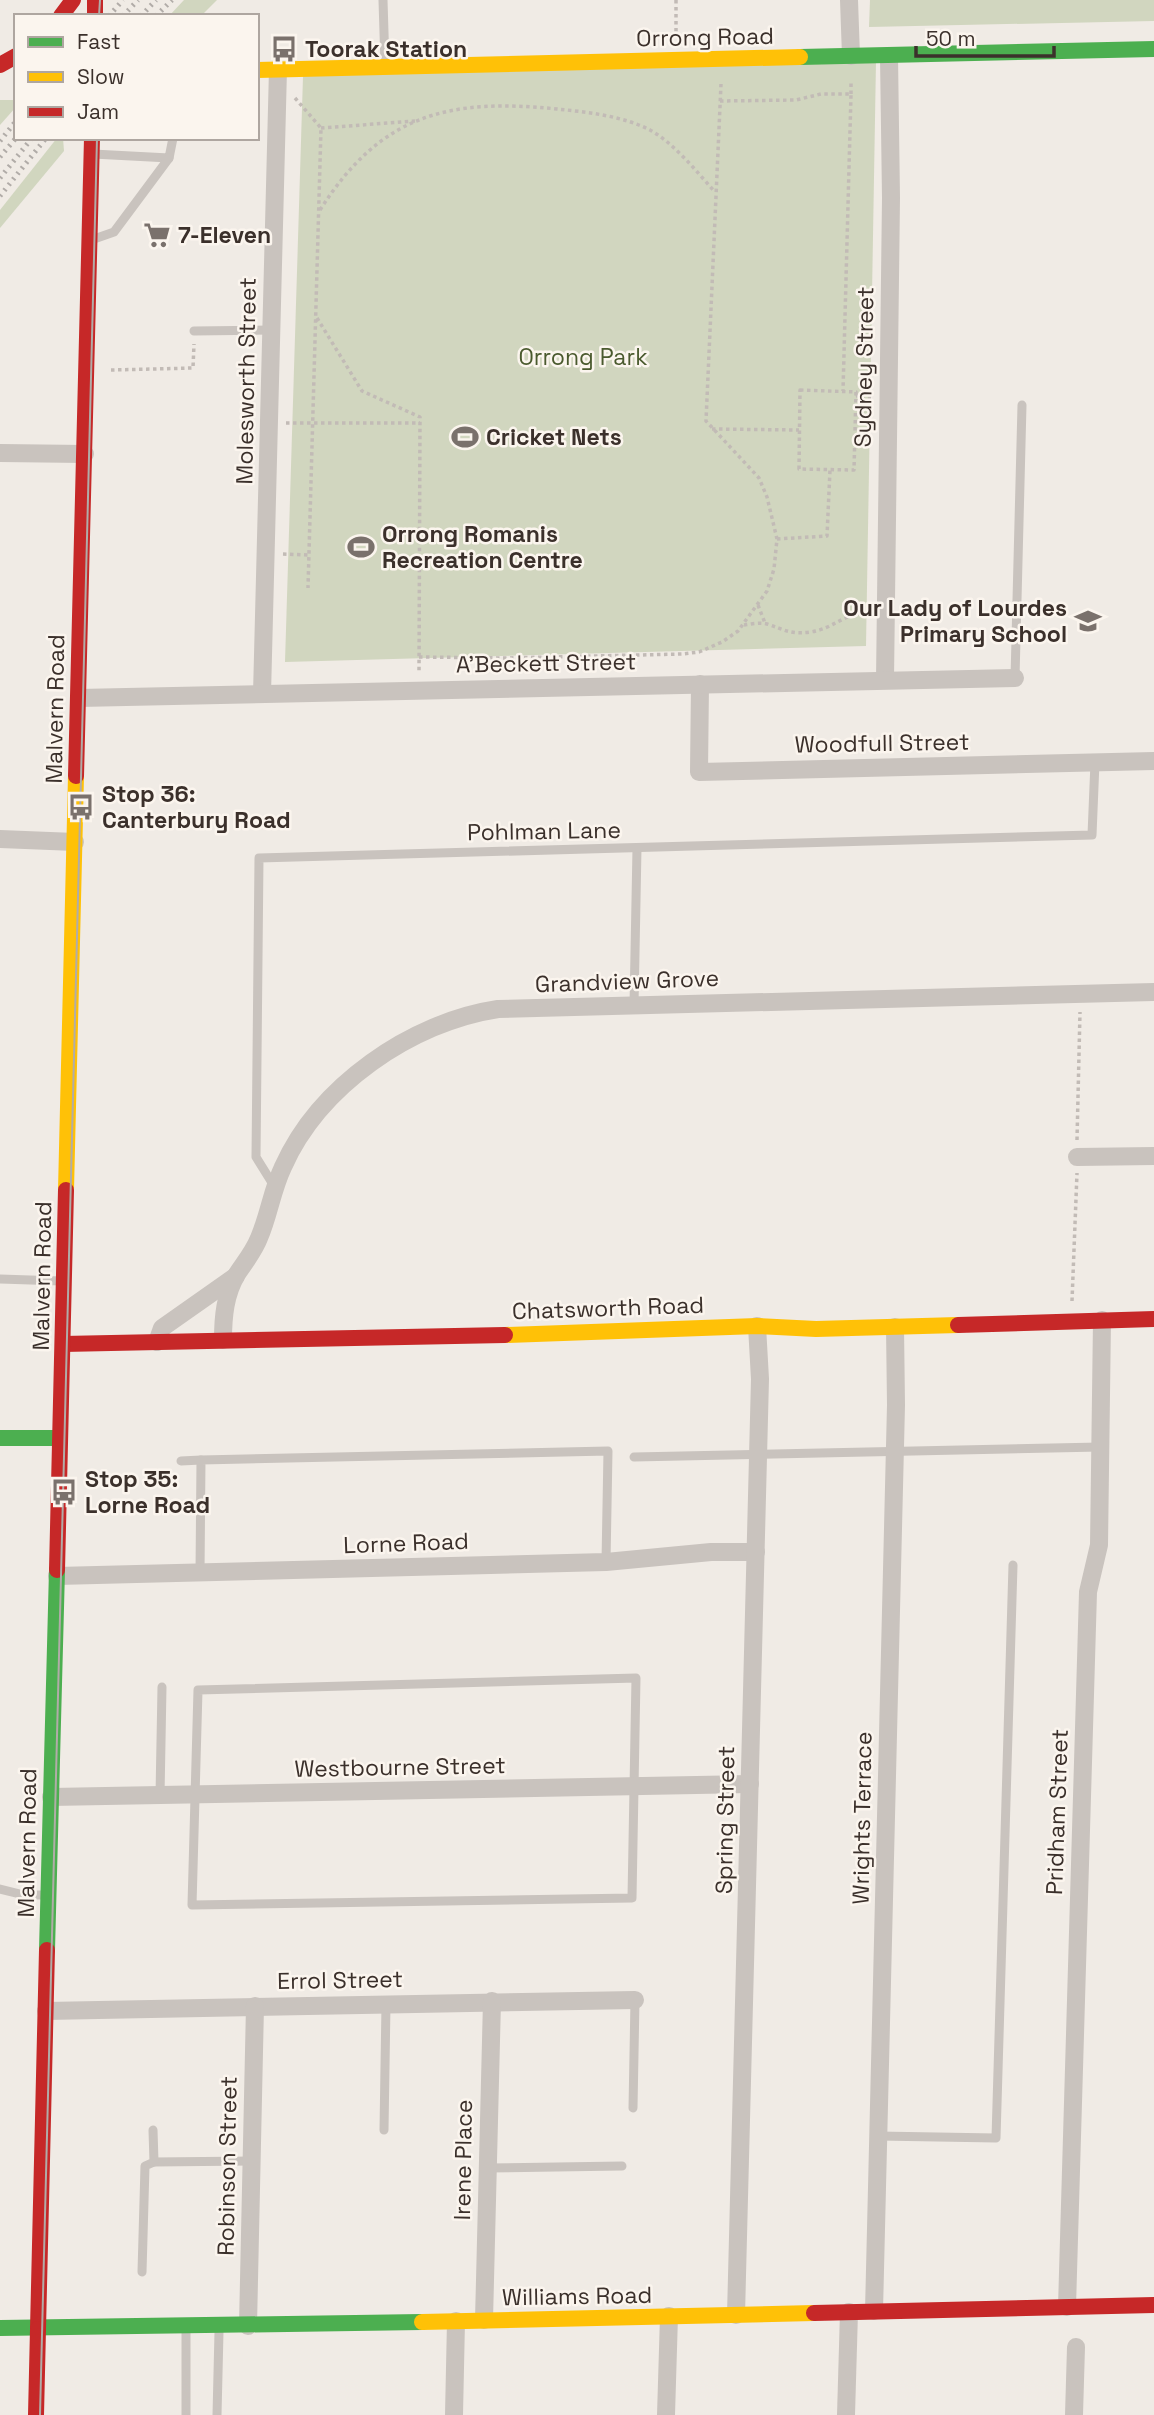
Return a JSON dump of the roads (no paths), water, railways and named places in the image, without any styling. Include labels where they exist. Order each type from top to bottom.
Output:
[{"type":"main road","points":[[63,14],[74,0]]},
{"type":"main road","name":"Orrong Road","points":[[259,70],[1154,50]]},
{"type":"main road","name":"Malvern Road","points":[[36,2415],[92,146]]},
{"type":"main road","name":"Chatsworth Road","points":[[63,1344],[674,1331],[757,1326],[816,1329],[1154,1318]]},
{"type":"main road","points":[[0,1438],[60,1438]]},
{"type":"main road","name":"Williams Road","points":[[0,2329],[219,2327],[1154,2305]]},
{"type":"street","points":[[849,0],[851,56]]},
{"type":"street","name":"Sydney Street","points":[[885,680],[891,198],[889,55]]},
{"type":"street","name":"Molesworth Street","points":[[262,694],[278,69]]},
{"type":"street","points":[[0,453],[85,454]]},
{"type":"street","name":"A'Beckett Street","points":[[79,698],[1015,678]]},
{"type":"street","name":"Woodfull Street","points":[[700,684],[699,772],[1154,761]]},
{"type":"street","points":[[0,839],[75,842]]},
{"type":"street","name":"Grandview Grove","points":[[223,1340],[224,1310],[236,1276],[260,1236],[275,1188],[295,1145],[332,1098],[378,1059],[434,1026],[498,1009],[1154,992]]},
{"type":"street","points":[[1077,1157],[1154,1156]]},
{"type":"street","name":"Grandview Grove","points":[[157,1342],[162,1328],[236,1276]]},
{"type":"street","name":"Pridham Street","points":[[1067,2307],[1088,1592],[1099,1545],[1102,1320]]},
{"type":"street","name":"Spring Street","points":[[736,2315],[756,1552],[757,1326]]},
{"type":"street","name":"Wrights Terrace","points":[[874,2311],[895,1451],[895,1326]]},
{"type":"street","name":"Lorne Road","points":[[57,1576],[606,1562],[711,1552],[756,1552]]},
{"type":"street","name":"Westbourne Street","points":[[51,1797],[750,1784]]},
{"type":"street","name":"Errol Street","points":[[46,2011],[635,2000]]},
{"type":"street","name":"Irene Place","points":[[484,2320],[492,2001]]},
{"type":"street","name":"Robinson Street","points":[[248,2326],[255,2006]]},
{"type":"street","points":[[846,2415],[849,2312]]},
{"type":"street","points":[[666,2415],[669,2316]]},
{"type":"street","points":[[454,2415],[456,2321]]},
{"type":"street","points":[[1074,2415],[1076,2347]]},
{"type":"lane","points":[[383,0],[386,67]]},
{"type":"lane","points":[[89,239],[114,232],[169,158],[173,140]]},
{"type":"lane","points":[[92,146],[169,158]]},
{"type":"lane","points":[[194,331],[271,330]]},
{"type":"lane","points":[[1015,678],[1022,405]]},
{"type":"lane","name":"Pohlman Lane","points":[[275,1188],[256,1157],[259,858],[1092,835],[1095,762]]},
{"type":"lane","points":[[634,1005],[637,848]]},
{"type":"lane","points":[[0,1279],[64,1281]]},
{"type":"lane","points":[[634,1457],[1100,1447]]},
{"type":"lane","points":[[181,1461],[608,1451],[606,1562]]},
{"type":"lane","points":[[200,1573],[201,1460]]},
{"type":"lane","points":[[878,2136],[996,2138],[1013,1565]]},
{"type":"lane","points":[[636,1678],[632,1898],[192,1905],[194,1796],[198,1689],[636,1678]]},
{"type":"lane","points":[[160,1796],[162,1687]]},
{"type":"lane","points":[[0,1889],[24,1895],[49,1895]]},
{"type":"lane","points":[[633,2108],[635,2000]]},
{"type":"lane","points":[[384,2130],[386,2004]]},
{"type":"lane","points":[[153,2130],[154,2162]]},
{"type":"lane","points":[[142,2272],[145,2166],[154,2162],[252,2161]]},
{"type":"lane","points":[[487,2168],[622,2166]]},
{"type":"lane","points":[[186,2327],[186,2415]]},
{"type":"lane","points":[[217,2415],[219,2327]]},
{"type":"tram line","points":[[99,14],[100,0]]},
{"type":"tram line","points":[[40,2415],[97,140]]},
{"type":"railway","points":[[111,14],[123,0]]},
{"type":"railway","points":[[125,14],[138,0]]},
{"type":"railway","points":[[143,14],[156,0]]},
{"type":"railway","points":[[158,14],[172,0]]},
{"type":"railway","points":[[0,141],[14,124]]},
{"type":"railway","points":[[0,157],[14,140]]},
{"type":"railway","points":[[0,178],[30,140]]},
{"type":"railway","points":[[0,196],[44,140]]},
{"type":"place","name":"Toorak Station","points":[[284,49]]},
{"type":"place","name":"7-Eleven","points":[[157,235]]},
{"type":"place","name":"Cricket Nets","points":[[465,437]]},
{"type":"place","name":"Orrong Romanis Recreation Centre","points":[[361,547]]},
{"type":"place","name":"Our Lady of Lourdes Primary School","points":[[1088,621]]},
{"type":"place","name":"Stop 36: Canterbury Road","points":[[81,807]]},
{"type":"place","name":"Stop 35: Lorne Road","points":[[64,1492]]},
{"type":"park label","name":"Orrong Park","points":[[583,357]]}]
